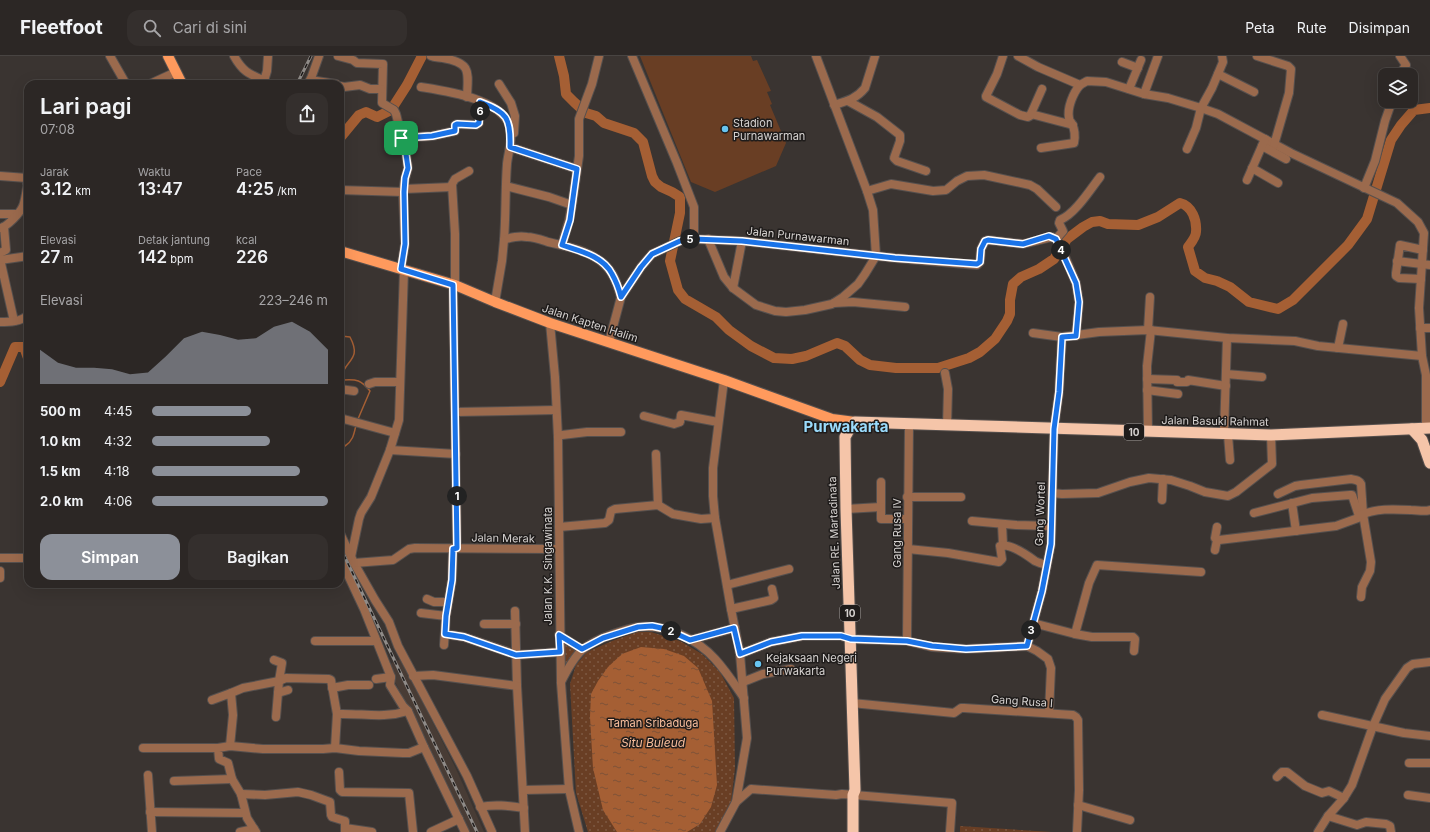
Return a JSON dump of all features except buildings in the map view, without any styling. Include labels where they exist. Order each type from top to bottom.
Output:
[{"type":"highway","name":"Jalan Basuki Rahmat","points":[[855,422],[909,425],[1271,435],[1412,429],[1429,430]]},
{"type":"highway","points":[[845,437],[855,422]]},
{"type":"highway","points":[[1412,429],[1419,436],[1424,445],[1430,463]]},
{"type":"highway","points":[[1424,445],[1429,430]]},
{"type":"highway","name":"Jalan RE. Martadinata","points":[[845,437],[855,795],[858,832]]},
{"type":"highway","name":"Jalan RE. Martadinata","points":[[853,832],[855,795]]},
{"type":"main road","points":[[168,56],[180,80]]},
{"type":"main road","name":"Jalan Kapten Halim","points":[[344,252],[454,285],[550,323],[724,380],[832,419],[855,422]]},
{"type":"main road","points":[[832,419],[841,426],[845,437]]},
{"type":"street","points":[[110,56],[124,80]]},
{"type":"street","points":[[234,56],[239,66],[260,80]]},
{"type":"street","points":[[265,80],[268,56]]},
{"type":"street","points":[[310,80],[319,56]]},
{"type":"street","points":[[338,56],[353,60],[357,63],[383,64],[382,103],[396,114],[408,168],[404,190],[405,244],[402,269],[398,420],[390,450],[371,497],[361,513],[353,560]]},
{"type":"street","points":[[430,56],[456,62],[466,67],[468,72],[467,97]]},
{"type":"street","points":[[562,245],[570,220],[580,145],[580,114],[599,56]]},
{"type":"street","points":[[632,56],[694,207],[694,239]]},
{"type":"street","points":[[816,56],[868,191],[873,210],[876,256],[858,284],[832,304]]},
{"type":"street","points":[[834,104],[848,101],[858,96],[865,88],[874,56]]},
{"type":"street","points":[[1003,56],[997,74],[986,97],[1020,115],[1028,117],[1031,114],[1042,89]]},
{"type":"street","points":[[1018,56],[1038,67],[1080,85]]},
{"type":"street","points":[[1144,94],[1158,56]]},
{"type":"street","points":[[1187,149],[1196,128],[1201,108],[1212,88],[1223,62],[1222,56]]},
{"type":"street","points":[[1257,56],[1288,66],[1291,69],[1289,93],[1274,144]]},
{"type":"street","points":[[1400,56],[1406,65],[1404,68]]},
{"type":"street","points":[[1122,62],[1139,64],[1128,89]]},
{"type":"street","points":[[159,80],[176,72]]},
{"type":"street","points":[[1218,74],[1254,92]]},
{"type":"street","points":[[1040,148],[1072,144],[1074,141],[1073,125],[1070,120],[1069,113],[1071,104],[1080,85],[1087,81],[1101,81],[1144,94],[1168,98],[1201,108],[1229,119],[1286,159]]},
{"type":"street","points":[[496,302],[504,240],[507,164],[511,148],[515,116],[511,103],[499,84]]},
{"type":"street","points":[[344,86],[360,85],[370,89],[382,89]]},
{"type":"street","points":[[421,87],[467,97],[495,108],[508,120],[511,148]]},
{"type":"street","points":[[848,101],[877,116],[900,135],[900,141],[894,158],[897,161],[926,171]]},
{"type":"street","points":[[401,138],[432,136],[455,131],[455,125],[457,124],[476,125],[479,123],[480,102]]},
{"type":"street","points":[[1367,189],[1390,108]]},
{"type":"street","points":[[1031,114],[1073,125]]},
{"type":"street","points":[[1263,143],[1274,144],[1388,198],[1405,209],[1418,222],[1424,232],[1423,250],[1426,264],[1421,279],[1420,328],[1422,356],[1426,375],[1429,430]]},
{"type":"street","points":[[1247,180],[1263,143]]},
{"type":"street","points":[[511,148],[577,169]]},
{"type":"street","points":[[1252,168],[1278,183]]},
{"type":"street","points":[[444,645],[446,616],[452,580],[455,548],[455,234],[452,187],[454,179],[469,171]]},
{"type":"street","points":[[868,191],[891,184],[933,191],[946,190],[957,181],[967,176],[984,175],[1030,185],[1056,207]]},
{"type":"street","points":[[0,176],[24,178]]},
{"type":"street","points":[[1076,336],[1079,302],[1076,283],[1058,242],[1063,231],[1059,223],[1060,220],[1064,218],[1089,192],[1100,177]]},
{"type":"street","points":[[506,186],[549,197],[572,205]]},
{"type":"street","points":[[344,190],[404,190],[452,187]]},
{"type":"street","points":[[0,253],[6,250],[2,228],[17,214],[22,207],[24,199]]},
{"type":"street","points":[[0,214],[17,214]]},
{"type":"street","name":"Jalan Purnawarman","points":[[609,342],[621,297],[648,258],[652,254],[680,241],[708,239],[742,241],[876,256],[977,264],[980,262],[981,249],[985,241],[988,240],[1023,244],[1049,236],[1058,242]]},
{"type":"street","points":[[504,240],[514,237],[530,237],[589,254],[607,266],[612,273],[621,297]]},
{"type":"street","points":[[708,239],[724,277],[733,288],[756,305],[775,311],[799,311],[832,304],[853,302],[905,307]]},
{"type":"street","points":[[733,288],[742,241]]},
{"type":"street","points":[[1421,279],[1399,278],[1396,276],[1397,261],[1400,245],[1423,250]]},
{"type":"street","points":[[14,321],[0,259],[24,256]]},
{"type":"street","points":[[1397,261],[1426,264]]},
{"type":"street","points":[[1148,432],[1147,379],[1150,330],[1150,297]]},
{"type":"street","points":[[0,322],[14,321],[24,318]]},
{"type":"street","name":"Jalan K.K. Singawinata","points":[[550,323],[555,377],[558,437],[559,635],[561,683],[569,789],[580,832]]},
{"type":"street","points":[[1338,348],[1343,324]]},
{"type":"street","points":[[1420,328],[1430,328]]},
{"type":"street","points":[[1033,333],[1062,337],[1099,332],[1150,330],[1227,338],[1295,341],[1338,348],[1422,356]]},
{"type":"street","name":"Gang Wortel","points":[[1027,646],[1042,591],[1051,544],[1054,429],[1059,392],[1062,337]]},
{"type":"street","points":[[1227,338],[1224,410],[1230,460]]},
{"type":"street","points":[[945,374],[947,382],[947,426]]},
{"type":"street","points":[[1226,374],[1262,377]]},
{"type":"street","points":[[1147,379],[1176,380],[1177,382],[1187,382],[1188,380],[1226,386]]},
{"type":"street","points":[[720,832],[736,802],[747,738],[745,699],[740,654],[734,628],[715,518],[713,496],[713,468],[724,380]]},
{"type":"street","points":[[369,384],[375,382],[400,382]]},
{"type":"street","points":[[344,389],[354,390]]},
{"type":"street","points":[[1147,390],[1178,394]]},
{"type":"street","points":[[455,412],[556,410]]},
{"type":"street","points":[[644,416],[674,424],[680,422],[681,415],[718,422]]},
{"type":"street","points":[[344,419],[395,433]]},
{"type":"street","name":"Gang Rusa IV","points":[[907,641],[907,497],[909,425]]},
{"type":"street","points":[[558,437],[562,435],[586,432],[621,432]]},
{"type":"street","points":[[1052,493],[1098,493],[1130,482],[1149,478],[1163,479],[1190,486],[1205,492],[1228,496],[1236,492],[1272,464],[1271,435]]},
{"type":"street","points":[[390,450],[456,454]]},
{"type":"street","points":[[656,454],[658,505]]},
{"type":"street","points":[[1162,500],[1163,479]]},
{"type":"street","points":[[1278,494],[1294,486],[1357,480],[1361,484],[1361,515]]},
{"type":"street","points":[[881,482],[881,519],[908,519]]},
{"type":"street","points":[[1254,513],[1312,498],[1352,495],[1367,533],[1371,567],[1362,585],[1361,597]]},
{"type":"street","points":[[907,497],[961,497]]},
{"type":"street","points":[[1292,503],[1296,531]]},
{"type":"street","points":[[559,527],[605,523],[609,520],[611,510],[658,505],[673,514],[701,519],[715,518]]},
{"type":"street","points":[[846,509],[881,507]]},
{"type":"street","points":[[1217,540],[1336,526],[1358,518],[1361,515],[1396,508],[1425,511],[1430,510]]},
{"type":"street","points":[[972,521],[1052,526]]},
{"type":"street","points":[[908,549],[948,553],[999,562],[1002,559],[999,548],[1003,545],[1002,524]]},
{"type":"street","points":[[1214,550],[1217,540],[1217,527]]},
{"type":"street","points":[[344,541],[375,600],[389,622],[398,646],[467,776],[492,832]]},
{"type":"street","points":[[1003,545],[1019,551],[1036,562],[1047,566]]},
{"type":"street","name":"Jalan Merak","points":[[353,560],[393,560],[412,548],[559,549]]},
{"type":"street","points":[[0,558],[24,558]]},
{"type":"street","points":[[1075,634],[1089,583],[1097,565],[1201,572]]},
{"type":"street","points":[[344,566],[364,609],[391,677],[390,685],[403,706],[408,711],[465,832]]},
{"type":"street","points":[[727,585],[789,569]]},
{"type":"street","points":[[0,572],[0,578]]},
{"type":"street","points":[[731,609],[771,600],[774,598],[772,588]]},
{"type":"street","points":[[427,599],[434,602],[448,602]]},
{"type":"street","points":[[515,611],[517,686],[525,832]]},
{"type":"street","points":[[421,613],[446,616]]},
{"type":"street","points":[[1033,623],[1092,637],[1133,637],[1135,639],[1134,651]]},
{"type":"street","points":[[484,624],[516,624]]},
{"type":"street","points":[[561,683],[573,660],[582,649],[603,638],[638,627],[652,626],[666,629],[703,648],[714,658],[745,699]]},
{"type":"street","points":[[690,640],[734,628]]},
{"type":"street","points":[[445,634],[464,637],[516,655],[560,652]]},
{"type":"street","points":[[559,635],[582,649]]},
{"type":"street","points":[[740,654],[771,642],[802,636],[841,636],[851,639],[907,641],[932,646],[966,649],[1027,646],[1048,659],[1051,664],[1049,714]]},
{"type":"street","points":[[315,641],[376,640]]},
{"type":"street","points":[[274,660],[282,663],[276,717]]},
{"type":"street","points":[[1318,832],[1328,816],[1344,798],[1352,785],[1373,726],[1385,699],[1407,668],[1416,664],[1430,662]]},
{"type":"street","points":[[743,682],[763,674],[791,669]]},
{"type":"street","points":[[413,676],[433,675],[517,686]]},
{"type":"street","points":[[376,679],[391,677]]},
{"type":"street","points":[[212,700],[243,688],[279,681],[286,678],[329,679],[331,680],[340,714],[330,748]]},
{"type":"street","points":[[332,688],[348,685],[369,685]]},
{"type":"street","points":[[278,693],[288,690]]},
{"type":"street","points":[[230,746],[233,716],[231,693]]},
{"type":"street","name":"Gang Rusa I","points":[[852,703],[954,713],[960,708],[964,708],[1074,715],[1078,720],[1077,832]]},
{"type":"street","points":[[340,714],[381,716],[408,711]]},
{"type":"street","points":[[1322,715],[1404,733],[1430,736]]},
{"type":"street","points":[[143,748],[218,748],[230,746],[263,748],[330,748],[409,753],[424,747]]},
{"type":"street","points":[[218,748],[219,760],[227,762],[232,779],[241,794],[247,818],[255,830],[240,832]]},
{"type":"street","points":[[1409,763],[1430,763]]},
{"type":"street","points":[[339,772],[340,790],[342,792],[409,793],[413,832]]},
{"type":"street","points":[[1277,777],[1282,772],[1287,772],[1305,786],[1322,793],[1330,791],[1344,798]]},
{"type":"street","points":[[741,773],[751,789]]},
{"type":"street","points":[[148,775],[152,832]]},
{"type":"street","points":[[174,781],[232,779]]},
{"type":"street","points":[[523,790],[569,789]]},
{"type":"street","points":[[736,802],[751,789],[855,795],[903,802],[952,806],[950,832]]},
{"type":"street","points":[[241,794],[265,795],[298,792],[311,795],[330,802],[332,818],[345,821],[345,830],[372,832]]},
{"type":"street","points":[[1408,794],[1430,798]]},
{"type":"street","points":[[480,807],[501,805],[524,808]]},
{"type":"street","points":[[1078,805],[1130,820]]},
{"type":"street","points":[[150,812],[245,813]]},
{"type":"street","points":[[1328,816],[1357,825],[1366,822],[1386,824],[1390,826],[1391,832]]},
{"type":"street","points":[[431,832],[459,819]]},
{"type":"shaded area","points":[[401,659],[456,769],[484,832],[468,832],[387,665]]},
{"type":"green space","name":"Stadion Purnawarman","points":[[640,56],[751,56],[753,61],[757,60],[771,91],[767,92],[772,104],[770,105],[786,143],[776,166],[715,192],[691,182]]},
{"type":"green space","name":"Situ Buleud","points":[[637,632],[651,632],[680,641],[702,654],[720,672],[734,698],[735,768],[731,802],[717,832],[588,832],[576,793],[570,684],[576,665],[587,652]]},
{"type":"green space","points":[[560,639],[578,650],[562,680]]},
{"type":"green space","points":[[960,826],[1052,832],[960,832]]},
{"type":"water","name":"Situ Buleud","points":[[641,647],[664,649],[684,656],[698,668],[712,701],[717,785],[711,807],[700,824],[687,832],[617,832],[603,810],[593,768],[590,717],[591,694],[608,667],[622,654]]},
{"type":"waterway","points":[[344,133],[359,115],[366,112],[377,117],[391,110],[407,85],[422,56]]},
{"type":"waterway","points":[[559,56],[564,76],[566,94],[586,113],[596,116],[604,123],[634,133],[643,142],[655,182],[661,187],[680,197],[680,213],[670,261],[678,290],[685,299],[716,317],[729,330],[751,346],[774,358],[792,359],[806,356],[837,343],[845,346],[860,360],[870,365],[896,368],[938,368],[969,358],[980,352],[995,339],[1007,321],[1010,314],[1010,300],[1013,284],[1021,277],[1039,269],[1054,259],[1067,239],[1083,227],[1092,222],[1100,221],[1108,224],[1138,225],[1158,217],[1180,203],[1188,207],[1195,218],[1196,232],[1188,247],[1195,271],[1205,278],[1217,281],[1230,287],[1249,302],[1278,309],[1293,300],[1348,245],[1367,219],[1391,140],[1414,110],[1430,108]]},
{"type":"waterway","points":[[344,336],[350,337],[354,350],[352,359],[344,369]]},
{"type":"waterway","points":[[0,382],[15,347],[24,347]]},
{"type":"waterway","points":[[344,380],[358,381],[364,384],[370,391],[358,419]]},
{"type":"waterway","points":[[344,446],[350,442],[356,425]]},
{"type":"railway","points":[[299,80],[311,56]]},
{"type":"railway","points":[[344,555],[477,832]]},
{"type":"place","name":"Stadion Purnawarman","points":[[725,129]]},
{"type":"place","name":"Kejaksaan Negeri Purwakarta","points":[[758,664]]},
{"type":"district","name":"Purwakarta","points":[[846,426]]},
{"type":"route","points":[[480,102],[495,108],[508,120],[510,130],[510,147],[577,169],[570,220],[562,245],[589,254],[607,266],[612,273],[621,297],[641,267],[652,254],[680,241],[694,239],[742,241],[895,258],[979,264],[983,243],[988,240],[1012,244],[1023,244],[1049,236],[1056,239],[1060,245],[1070,273],[1076,283],[1079,302],[1076,336],[1062,337],[1059,392],[1054,429],[1051,544],[1042,591],[1027,646],[986,649],[942,648],[907,641],[851,639],[841,636],[802,636],[771,642],[740,654],[734,628],[690,640],[666,629],[652,626],[638,627],[614,634],[582,649],[559,635],[560,652],[516,655],[464,637],[445,634],[446,616],[452,580],[453,549],[457,548],[453,285],[401,269],[405,244],[404,192],[405,178],[408,168],[406,154],[401,138],[432,136],[452,132],[455,131],[455,125],[457,124],[476,125],[479,123],[480,102]]},
{"type":"park label","name":"Taman Sribaduga","points":[[653,723]]}]
